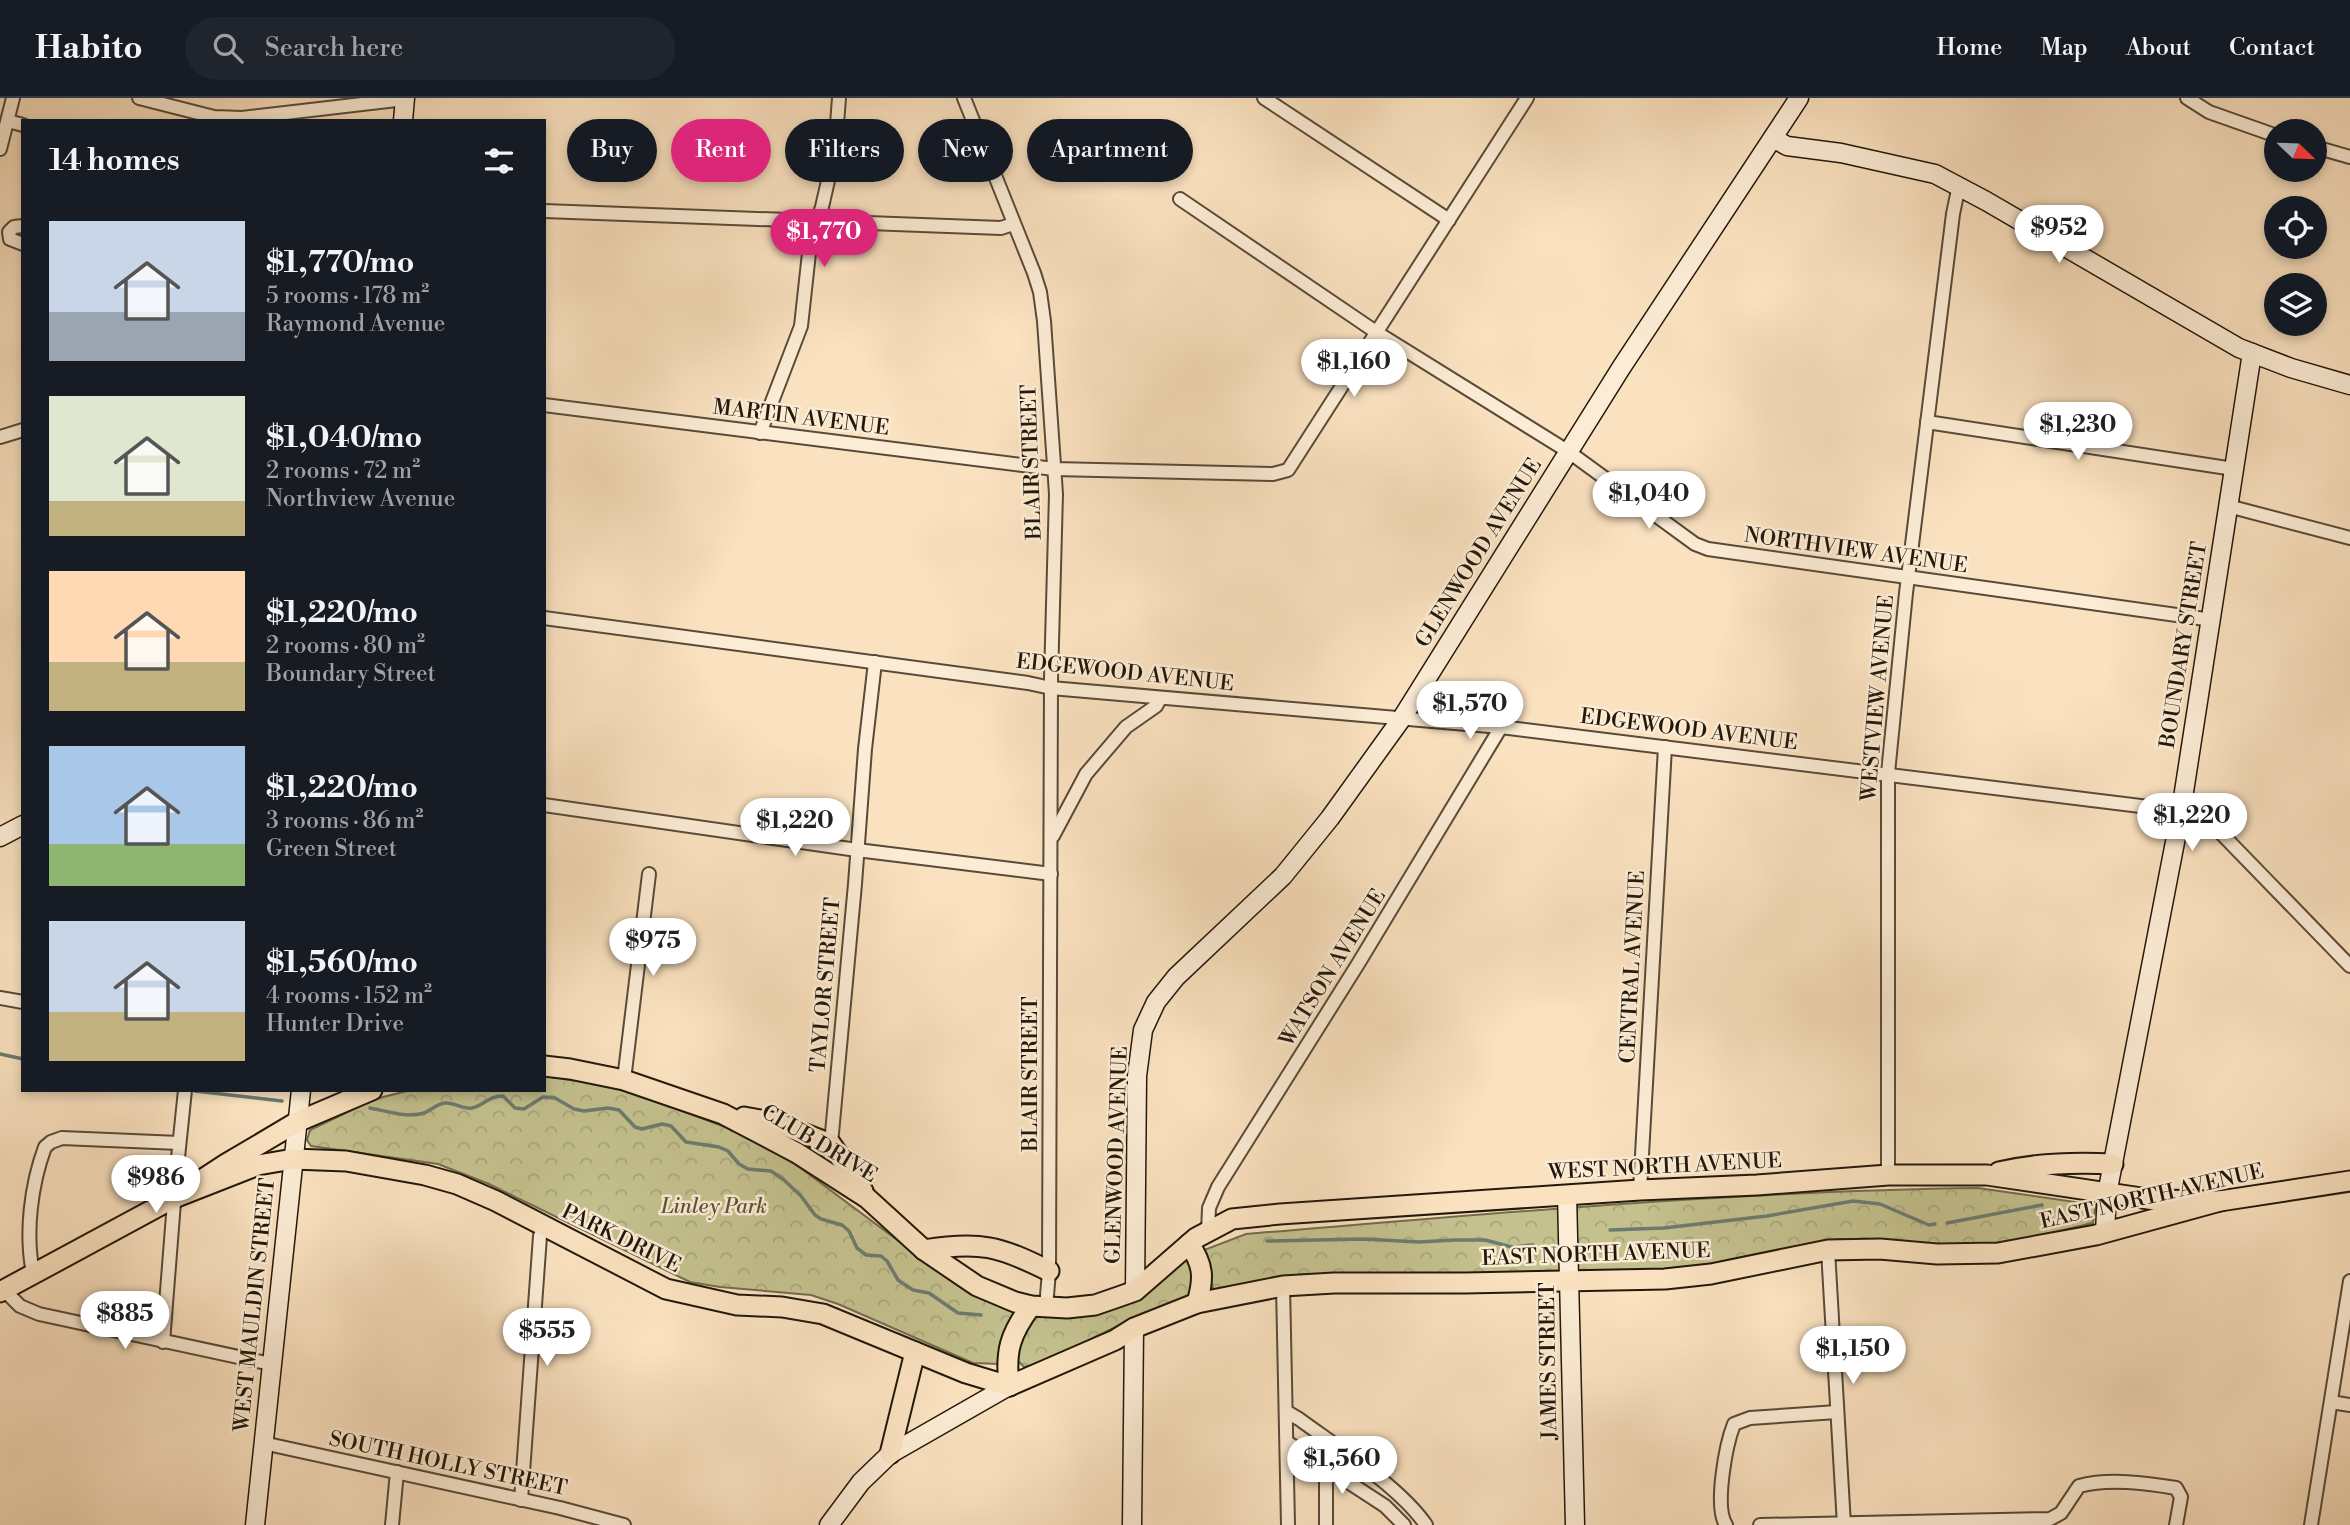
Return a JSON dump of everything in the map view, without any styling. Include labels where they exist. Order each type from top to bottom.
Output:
[{"type":"main road","name":"CLUB DRIVE","points":[[546,1066],[624,1080],[723,1114],[797,1153],[867,1198],[924,1250],[977,1286],[1015,1302],[1038,1307]]},
{"type":"main road","points":[[2,1291],[174,1198],[297,1122],[367,1092]]},
{"type":"main road","points":[[723,1114],[776,1123],[831,1144],[867,1198]]},
{"type":"main road","name":"PARK DRIVE","points":[[174,1198],[258,1165],[293,1159],[346,1161],[425,1175],[457,1184],[666,1289],[737,1305],[782,1307],[823,1314],[966,1373],[1009,1386]]},
{"type":"main road","points":[[1987,1175],[2027,1166],[2082,1162],[2113,1164]]},
{"type":"main road","name":"WEST NORTH AVENUE","points":[[1135,1291],[1189,1244],[1232,1219],[1280,1214],[1888,1175],[1987,1175],[2155,1200],[2220,1201]]},
{"type":"main road","name":"EAST NORTH AVENUE","points":[[1134,1328],[1197,1303],[1283,1286],[1665,1279],[1711,1274],[1828,1250],[1880,1249],[1937,1254],[1998,1254],[2105,1232],[2220,1201],[2350,1181]]},
{"type":"main road","points":[[1189,1244],[1203,1270],[1203,1285],[1197,1303]]},
{"type":"main road","points":[[924,1250],[955,1245],[986,1246],[1017,1255],[1049,1271]]},
{"type":"main road","points":[[1134,1328],[1115,1340],[1009,1386],[1006,1360],[1010,1341],[1018,1323],[1038,1307],[1095,1305],[1135,1291]]},
{"type":"main road","points":[[890,1454],[915,1352]]},
{"type":"street","points":[[0,149],[13,98]]},
{"type":"street","points":[[139,98],[214,117],[242,118],[405,99],[403,119]]},
{"type":"street","points":[[760,432],[801,326],[810,244],[835,150],[839,98]]},
{"type":"street","name":"BLAIR STREET","points":[[964,98],[1040,292],[1056,494],[1051,688],[1049,1271],[1038,1307]]},
{"type":"street","points":[[1264,98],[1449,220]]},
{"type":"street","points":[[1376,332],[1527,98]]},
{"type":"street","name":"GLENWOOD AVENUE","points":[[1135,1291],[1137,1076],[1143,1030],[1156,1002],[1176,977],[1283,876],[1330,818],[1402,718],[1635,345],[1799,98]]},
{"type":"street","points":[[2187,98],[2209,112],[2264,131]]},
{"type":"street","points":[[8,121],[21,124]]},
{"type":"street","points":[[1773,138],[1787,146],[1852,155],[1935,174],[1959,185],[2252,353],[2291,368],[2350,385]]},
{"type":"street","points":[[2328,151],[2350,157]]},
{"type":"street","name":"WESTVIEW AVENUE","points":[[1888,1175],[1888,773],[1908,577],[1952,214],[1959,185]]},
{"type":"street","name":"NORTHVIEW AVENUE","points":[[1180,199],[1376,332],[1569,452],[1695,544],[1708,549],[2211,620]]},
{"type":"street","points":[[546,211],[1001,228],[1013,224]]},
{"type":"street","points":[[21,226],[14,227],[9,232],[10,239],[21,243]]},
{"type":"street","name":"MARTIN AVENUE","points":[[546,405],[1054,469],[1273,474],[1287,470],[1376,332]]},
{"type":"street","name":"BOUNDARY STREET","points":[[2105,1232],[2107,1194],[2181,811],[2252,353]]},
{"type":"street","points":[[1927,422],[2234,469]]},
{"type":"street","points":[[0,437],[21,431]]},
{"type":"street","points":[[2228,506],[2350,538]]},
{"type":"street","name":"EDGEWOOD AVENUE","points":[[546,618],[1051,688],[1501,727],[2181,811],[2215,827],[2350,967]]},
{"type":"street","name":"TAYLOR STREET","points":[[831,1144],[875,662]]},
{"type":"street","name":"BLAIR STREET","points":[[1051,839],[1086,774],[1126,727],[1156,706],[1160,699]]},
{"type":"street","name":"WATSON AVENUE","points":[[1208,1232],[1209,1208],[1218,1187],[1359,964],[1501,727]]},
{"type":"street","name":"CENTRAL AVENUE","points":[[1640,1190],[1665,747]]},
{"type":"street","points":[[546,805],[858,850],[1051,874]]},
{"type":"street","points":[[0,837],[21,826]]},
{"type":"street","points":[[624,1080],[649,874]]},
{"type":"street","points":[[0,998],[21,1002]]},
{"type":"street","points":[[163,1342],[185,1092]]},
{"type":"street","name":"WEST MAULDIN STREET","points":[[256,1525],[301,1092]]},
{"type":"street","points":[[33,1273],[28,1249],[34,1195],[45,1147],[62,1138],[179,1143]]},
{"type":"street","name":"JAMES STREET","points":[[1567,1195],[1576,1525]]},
{"type":"street","points":[[521,1500],[540,1236],[544,1227]]},
{"type":"street","points":[[1828,1250],[1844,1524]]},
{"type":"street","points":[[2311,1525],[2350,1281]]},
{"type":"street","points":[[1283,1286],[1288,1525]]},
{"type":"street","points":[[2,1291],[20,1306],[39,1314],[271,1364]]},
{"type":"street","points":[[1132,1525],[1134,1328]]},
{"type":"street","points":[[829,1525],[861,1482],[890,1454],[1009,1386]]},
{"type":"street","points":[[2331,1402],[2350,1405]]},
{"type":"street","points":[[1287,1412],[1398,1496],[1418,1513],[1426,1525]]},
{"type":"street","points":[[1726,1525],[1721,1517],[1721,1496],[1728,1438],[1734,1423],[1750,1418],[1837,1412]]},
{"type":"street","points":[[1287,1442],[1385,1506],[1404,1525]]},
{"type":"street","name":"SOUTH HOLLY STREET","points":[[263,1444],[624,1525]]},
{"type":"street","points":[[1326,1467],[1326,1525]]},
{"type":"street","points":[[391,1525],[397,1472]]},
{"type":"street","points":[[1760,1525],[2050,1518],[2061,1513],[2080,1486],[2093,1482],[2176,1488],[2181,1497],[2176,1525]]},
{"type":"green space","name":"Linley Park","points":[[546,1076],[620,1087],[767,1143],[959,1286],[1019,1314],[999,1364],[973,1363],[838,1304],[811,1295],[690,1282],[489,1184],[438,1164],[311,1146],[307,1140],[310,1130],[375,1099],[403,1092],[546,1092]]},
{"type":"green space","points":[[1978,1188],[2096,1205],[2093,1223],[2025,1239],[1969,1247],[1838,1239],[1708,1270],[1549,1275],[1303,1274],[1214,1293],[1204,1250],[1246,1234],[1520,1211],[1795,1194]]},
{"type":"green space","points":[[1188,1255],[1195,1266],[1192,1298],[1130,1320],[1042,1363],[1024,1367],[1015,1358],[1017,1343],[1036,1316],[1101,1312]]},
{"type":"waterway","points":[[0,1054],[21,1059]]},
{"type":"waterway","points":[[204,1092],[282,1101]]},
{"type":"waterway","points":[[370,1108],[414,1115],[445,1103],[472,1108],[494,1097],[503,1096],[515,1108],[524,1109],[543,1097],[555,1098],[574,1109],[584,1111],[608,1108],[619,1110],[635,1127],[642,1129],[662,1124],[671,1126],[686,1142],[719,1147],[728,1151],[739,1164],[748,1169],[771,1171],[801,1196],[815,1215],[842,1225],[849,1231],[857,1248],[866,1255],[881,1256],[887,1261],[898,1280],[913,1290],[929,1293],[958,1313],[981,1315]]},
{"type":"waterway","points":[[1610,1230],[1664,1228],[1767,1216],[1853,1201],[1880,1204],[1929,1225],[1935,1224]]},
{"type":"waterway","points":[[1947,1223],[2042,1205]]},
{"type":"waterway","points":[[1267,1241],[1485,1240],[1512,1247],[1533,1245]]}]
